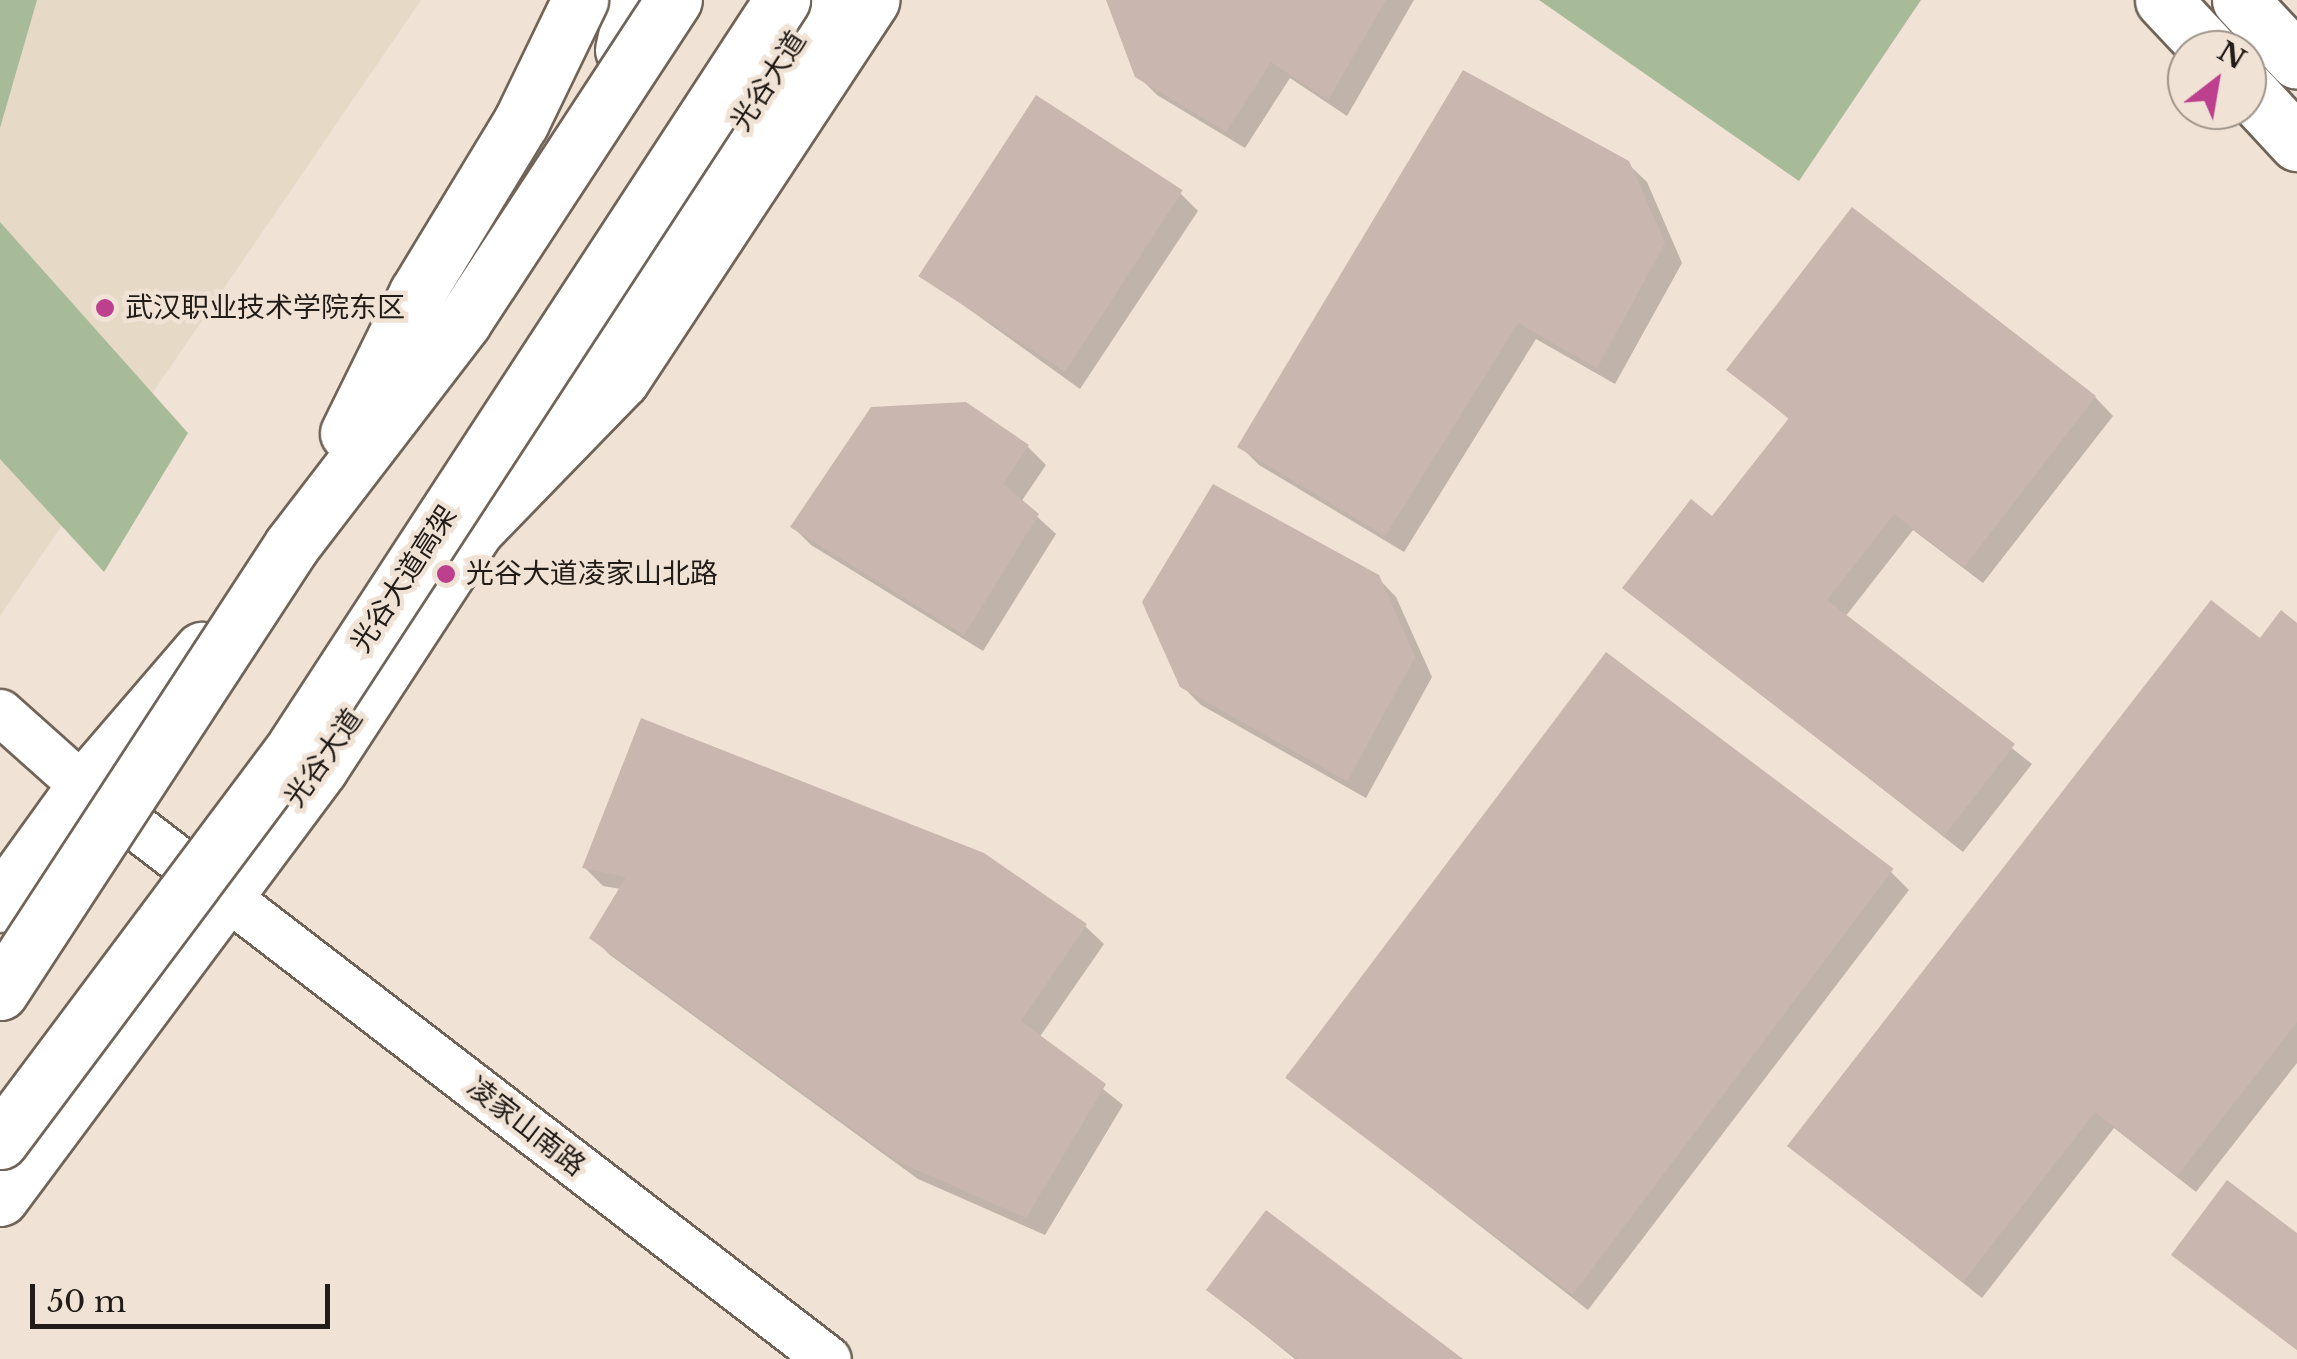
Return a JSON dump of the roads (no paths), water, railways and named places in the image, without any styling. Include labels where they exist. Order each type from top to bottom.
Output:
[{"type":"main road","points":[[292,545],[417,293],[521,122],[580,0]]},
{"type":"main road","points":[[0,904],[84,787],[223,621],[428,340],[629,25],[656,0]]},
{"type":"main road","points":[[0,992],[292,545],[463,322],[674,0]]},
{"type":"main road","name":"光谷大道高架","points":[[0,1141],[295,746],[782,0]]},
{"type":"main road","name":"光谷大道","points":[[0,1198],[320,768],[822,0]]},
{"type":"main road","points":[[476,529],[621,380],[872,0]]},
{"type":"main road","points":[[2163,0],[2191,30]]},
{"type":"main road","points":[[2240,0],[2297,61]]},
{"type":"main road","points":[[2267,110],[2297,142]]},
{"type":"street","name":"凌家山南路","points":[[0,712],[84,787],[828,1359]]},
{"type":"place","name":"武汉职业技术学院东区","points":[[105,308]]},
{"type":"place","name":"光谷大道凌家山北路","points":[[446,574]]}]
